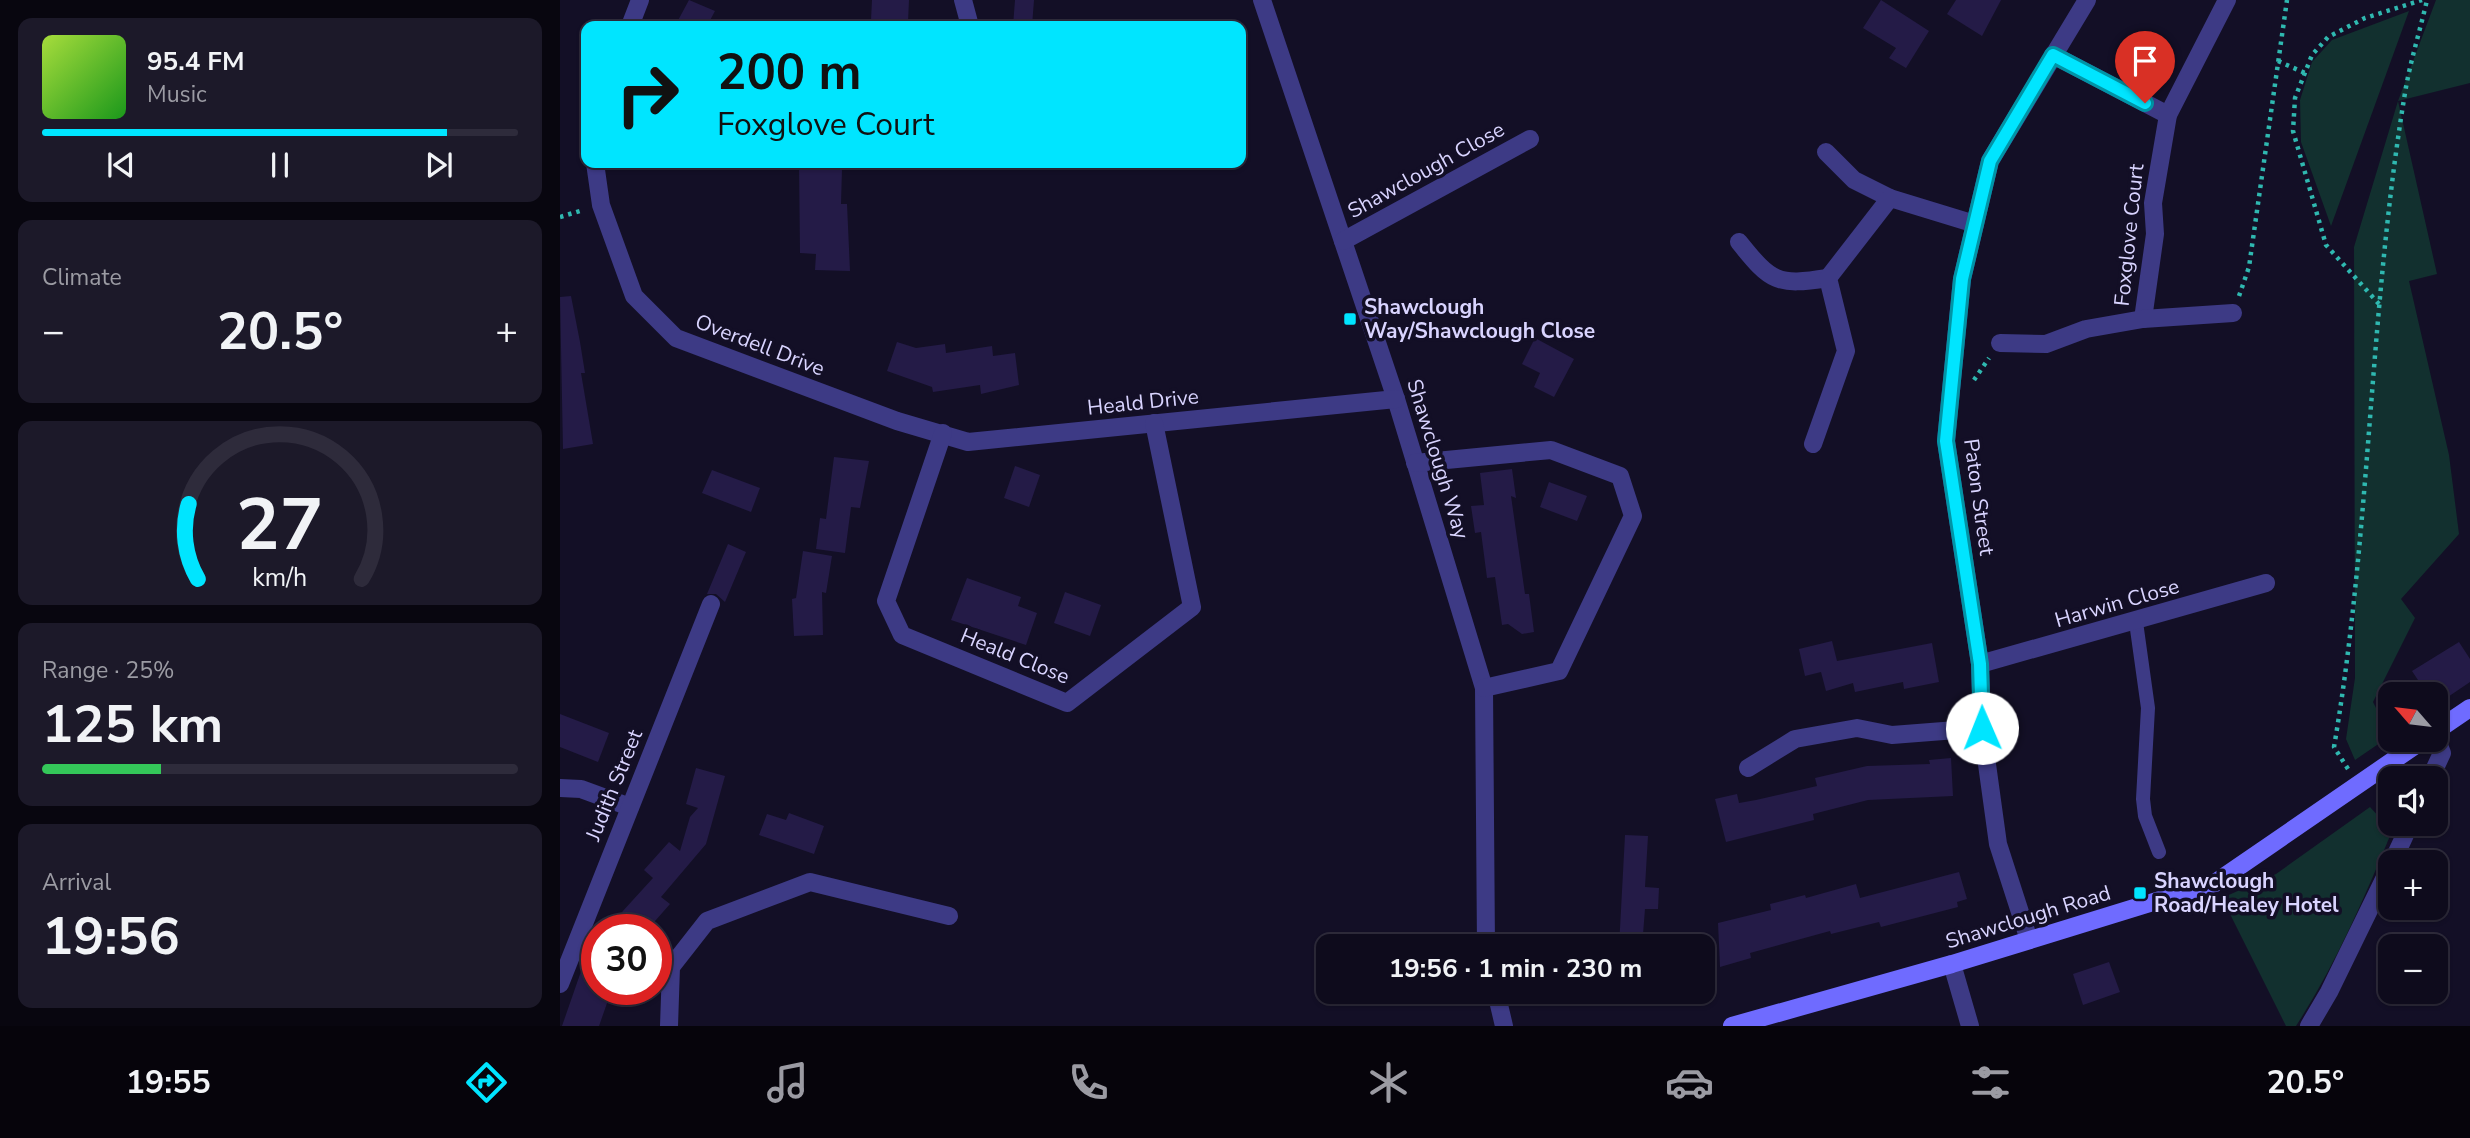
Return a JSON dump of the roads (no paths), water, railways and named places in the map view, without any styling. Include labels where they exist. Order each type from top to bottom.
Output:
[{"type":"main road","points":[[2448,723],[2470,708]]},
{"type":"main road","name":"Shawclough Road","points":[[1732,1026],[1952,964],[2216,883],[2407,752]]},
{"type":"street","points":[[632,21],[640,0]]},
{"type":"street","points":[[964,0],[969,21]]},
{"type":"street","name":"Shawclough Way","points":[[1262,0],[1396,399],[1484,688],[1486,934]]},
{"type":"street","name":"Paton Street","points":[[2029,940],[1998,844],[1982,728],[1980,664],[1946,441],[1962,279],[1990,161],[2087,0]]},
{"type":"street","name":"Foxglove Court","points":[[2143,318],[2155,234],[2152,203],[2168,115],[2227,0]]},
{"type":"street","points":[[2053,55],[2168,115]]},
{"type":"street","name":"Shawclough Close","points":[[1343,241],[1530,139]]},
{"type":"street","points":[[1826,152],[1854,180],[1890,198],[1975,224]]},
{"type":"street","name":"Overdell Drive","points":[[596,168],[601,205],[634,296],[676,338],[897,421]]},
{"type":"street","points":[[1739,242],[1763,272],[1790,284],[1828,278],[1890,198]]},
{"type":"street","points":[[1813,444],[1846,351],[1828,278]]},
{"type":"street","name":"Foxglove Court","points":[[2000,343],[2046,344],[2086,329],[2143,318],[2232,313]]},
{"type":"street","name":"Heald Drive","points":[[897,421],[968,442],[1396,399]]},
{"type":"street","name":"Heald Close","points":[[943,433],[886,601],[902,635],[1067,703],[1192,607],[1154,423]]},
{"type":"street","points":[[1415,463],[1551,450],[1620,475],[1633,516],[1559,671],[1484,688]]},
{"type":"street","name":"Harwin Close","points":[[1980,664],[2266,583]]},
{"type":"street","name":"Judith Street","points":[[560,984],[711,604]]},
{"type":"street","points":[[1748,768],[1795,739],[1845,730],[1857,728],[1892,735],[1982,728]]},
{"type":"street","points":[[560,788],[582,789],[630,807]]},
{"type":"street","points":[[669,1026],[671,967],[707,921],[810,882],[949,916]]},
{"type":"street","points":[[2309,1026],[2329,992],[2378,892]]},
{"type":"street","points":[[1952,964],[1970,1026]]},
{"type":"street","points":[[1499,1004],[1504,1026]]},
{"type":"lane","points":[[2136,622],[2148,708],[2144,816],[2159,852]]},
{"type":"place","name":"Shawclough Way/Shawclough Close","points":[[1350,319]]},
{"type":"place","name":"Shawclough Road/Healey Hotel","points":[[2140,893]]}]
